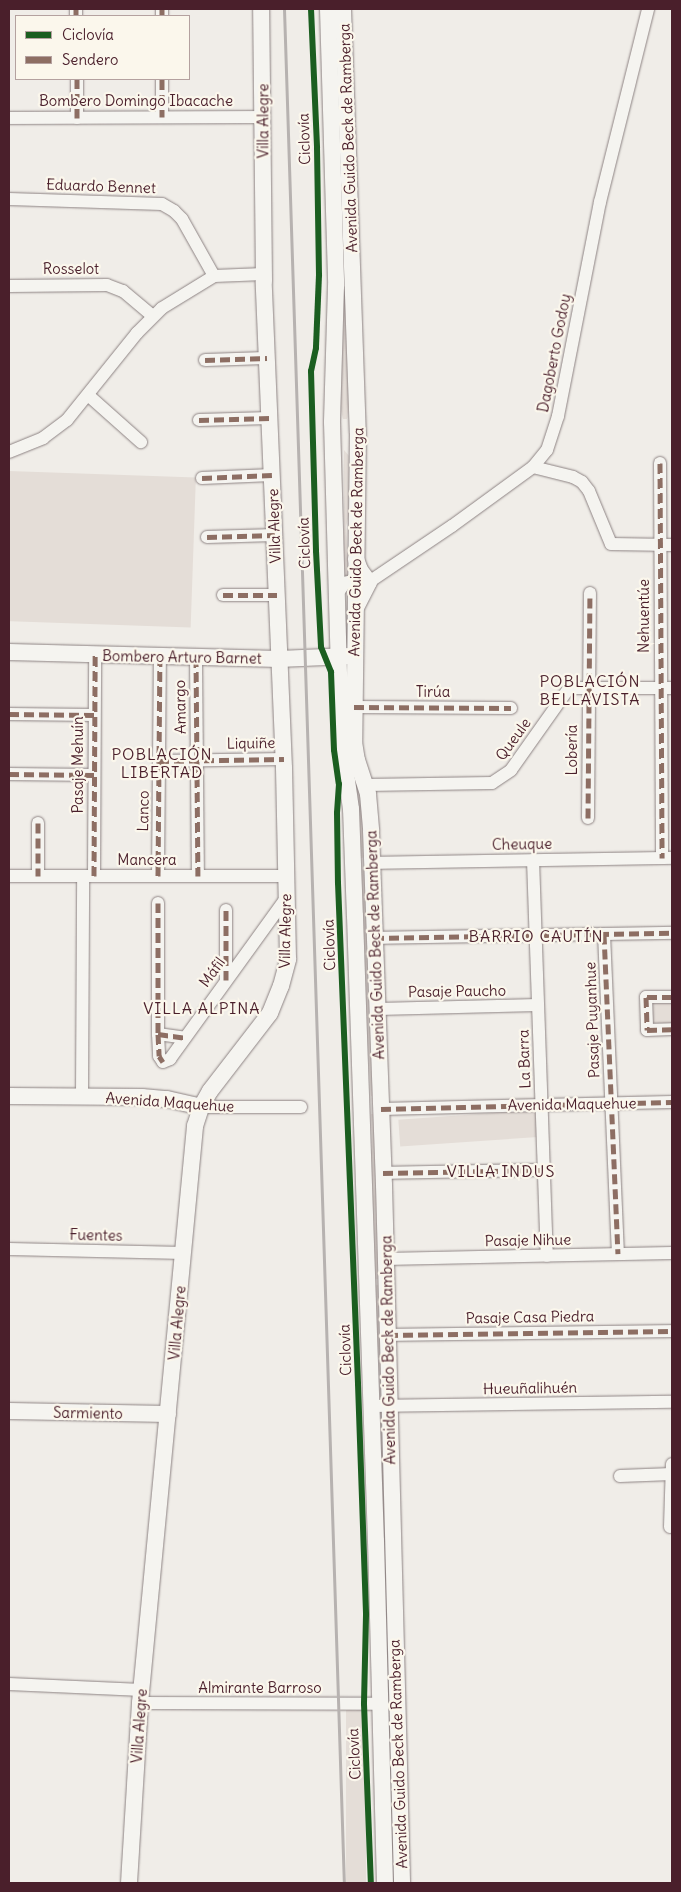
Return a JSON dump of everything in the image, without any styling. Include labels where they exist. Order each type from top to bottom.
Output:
[{"type":"main road","name":"Villa Alegre","points":[[129,1883],[141,1696],[195,1126],[201,1107],[216,1083],[262,1025],[276,1000],[288,959],[284,759],[264,274],[261,9]]},
{"type":"main road","name":"Avenida Guido Beck de Ramberga","points":[[328,9],[336,286],[332,434],[338,594],[354,707],[355,755],[366,785],[370,804],[388,1335],[402,1883]]},
{"type":"main road","name":"Avenida Guido Beck de Ramberga","points":[[343,9],[358,434],[355,555],[362,581],[347,657],[341,737],[351,809],[385,1883]]},
{"type":"main road","points":[[332,434],[358,434]]},
{"type":"main road","name":"Bombero Arturo Barnet","points":[[9,652],[279,659],[347,657]]},
{"type":"main road","points":[[353,864],[372,863]]},
{"type":"main road","name":"Avenida Maquehue","points":[[9,1096],[161,1098],[201,1107]]},
{"type":"main road","points":[[361,1109],[381,1109]]},
{"type":"main road","name":"Sarmiento","points":[[9,1411],[168,1414]]},
{"type":"main road","points":[[380,1704],[390,1697],[396,1686]]},
{"type":"main road","points":[[380,1704],[390,1708],[397,1720]]},
{"type":"street","name":"Dagoberto Godoy","points":[[338,594],[345,583],[362,581],[452,526],[533,467],[547,450],[554,432],[600,202],[648,9]]},
{"type":"street","points":[[77,80],[77,118]]},
{"type":"street","points":[[162,80],[162,117]]},
{"type":"street","name":"Bombero Domingo Ibacache","points":[[9,118],[263,117]]},
{"type":"street","name":"Eduardo Bennet","points":[[9,199],[162,204],[174,211],[182,219],[214,276]]},
{"type":"street","points":[[9,452],[51,433],[67,420],[153,316],[214,276],[264,274]]},
{"type":"street","name":"Rosselot","points":[[9,286],[107,285],[123,292],[153,316]]},
{"type":"street","points":[[205,360],[267,358]]},
{"type":"street","points":[[88,395],[142,442]]},
{"type":"street","points":[[199,420],[270,418]]},
{"type":"street","name":"Nehuentúe","points":[[660,463],[666,545],[667,858]]},
{"type":"street","points":[[533,467],[582,482],[589,491],[611,544],[666,545]]},
{"type":"street","points":[[202,478],[272,475]]},
{"type":"street","points":[[207,537],[275,535]]},
{"type":"street","name":"Lobería","points":[[588,818],[590,592]]},
{"type":"street","points":[[223,596],[277,595]]},
{"type":"street","name":"Pasaje Mehuín","points":[[82,1096],[88,876],[94,775],[95,654]]},
{"type":"street","name":"Lanco","points":[[158,876],[160,656]]},
{"type":"street","name":"Amargo","points":[[196,657],[198,876]]},
{"type":"street","name":"Queule","points":[[366,785],[486,784],[497,781],[512,770],[569,688],[667,688]]},
{"type":"street","name":"Tirúa","points":[[354,707],[511,708]]},
{"type":"street","points":[[9,714],[94,715]]},
{"type":"street","name":"Liquiñe","points":[[160,761],[284,759]]},
{"type":"street","points":[[9,774],[94,775]]},
{"type":"street","points":[[38,823],[38,876]]},
{"type":"street","name":"Cheuque","points":[[372,863],[667,858]]},
{"type":"street","name":"La Barra","points":[[533,860],[547,1256]]},
{"type":"street","name":"Mancera","points":[[9,876],[286,876]]},
{"type":"street","name":"Máfil","points":[[158,1034],[159,1056],[163,1062],[170,1059],[286,898]]},
{"type":"street","points":[[158,903],[158,1034],[185,1038]]},
{"type":"street","points":[[226,910],[226,980]]},
{"type":"street","points":[[374,938],[672,933]]},
{"type":"street","name":"Pasaje Puyanhue","points":[[604,934],[618,1254]]},
{"type":"street","points":[[672,997],[646,997],[647,1030],[672,1030]]},
{"type":"street","name":"Pasaje Paucho","points":[[378,1009],[538,1005]]},
{"type":"street","name":"Avenida Maquehue","points":[[381,1109],[672,1102]]},
{"type":"street","name":"Avenida Maquehue","points":[[201,1107],[301,1107]]},
{"type":"street","points":[[383,1173],[544,1170]]},
{"type":"street","name":"Fuentes","points":[[9,1250],[184,1253]]},
{"type":"street","name":"Pasaje Nihue","points":[[385,1259],[672,1253]]},
{"type":"street","name":"Pasaje Casa Piedra","points":[[388,1335],[672,1332]]},
{"type":"street","name":"Hueuñalihuén","points":[[371,1406],[672,1402]]},
{"type":"street","points":[[670,1527],[672,1464]]},
{"type":"street","points":[[620,1476],[672,1474]]},
{"type":"street","name":"Almirante Barroso","points":[[9,1684],[141,1696],[380,1704]]},
{"type":"shaded area","points":[[339,9],[350,398],[347,419],[343,419],[338,398],[343,339],[339,134]]},
{"type":"shaded area","points":[[344,450],[350,457],[351,509],[346,526],[349,576],[344,576]]},
{"type":"shaded area","points":[[9,471],[196,478],[191,627],[9,621]]},
{"type":"shaded area","points":[[350,745],[360,786],[365,857],[362,858],[360,858]]},
{"type":"shaded area","points":[[361,869],[365,870],[374,1096],[371,1096],[365,1030],[359,871]]},
{"type":"shaded area","points":[[648,999],[672,999],[672,1028],[648,1028]]},
{"type":"shaded area","points":[[536,1110],[538,1137],[400,1147],[398,1120]]},
{"type":"shaded area","points":[[371,1114],[375,1114],[380,1279],[373,1279],[368,1164],[372,1148]]},
{"type":"shaded area","points":[[373,1285],[381,1285],[381,1398],[379,1350],[374,1336]]},
{"type":"shaded area","points":[[383,1446],[389,1615],[383,1615],[379,1462]]},
{"type":"shaded area","points":[[346,1707],[366,1707],[366,1883],[346,1883]]},
{"type":"railway","points":[[284,9],[344,1883]]},
{"type":"marked path","points":[[76,9],[76,15]]},
{"type":"marked path","points":[[162,9],[162,15]]},
{"type":"marked path","points":[[77,80],[77,118]]},
{"type":"marked path","points":[[162,80],[162,117]]},
{"type":"marked path","points":[[205,360],[267,358]]},
{"type":"marked path","points":[[199,420],[270,418]]},
{"type":"marked path","points":[[660,463],[662,858]]},
{"type":"marked path","points":[[202,478],[272,475]]},
{"type":"marked path","points":[[207,537],[275,535]]},
{"type":"marked path","points":[[588,818],[590,593]]},
{"type":"marked path","points":[[223,595],[277,595]]},
{"type":"marked path","points":[[94,876],[95,654]]},
{"type":"marked path","points":[[158,876],[160,656]]},
{"type":"marked path","points":[[196,657],[198,876]]},
{"type":"marked path","points":[[354,707],[511,708]]},
{"type":"marked path","points":[[9,714],[94,715]]},
{"type":"marked path","points":[[159,761],[284,759]]},
{"type":"marked path","points":[[9,774],[94,775]]},
{"type":"marked path","points":[[38,823],[38,876]]},
{"type":"marked path","points":[[158,903],[158,1034],[159,1056],[163,1062]]},
{"type":"marked path","points":[[226,910],[226,980]]},
{"type":"marked path","points":[[374,938],[672,933]]},
{"type":"marked path","points":[[604,934],[618,1254]]},
{"type":"marked path","points":[[672,997],[646,997],[647,1030],[672,1029]]},
{"type":"marked path","points":[[158,1034],[185,1038]]},
{"type":"marked path","points":[[381,1109],[672,1102]]},
{"type":"marked path","points":[[383,1173],[544,1170]]},
{"type":"marked path","points":[[388,1335],[672,1331]]},
{"type":"cycle path","name":"Ciclovía","points":[[311,9],[317,148],[319,275],[316,348],[311,371],[316,551],[321,647],[331,672],[334,750],[339,784],[337,813],[338,883],[366,1615],[364,1704],[371,1883]]},
{"type":"district","name":"POBLACIÓN BELLAVISTA","points":[[590,690]]},
{"type":"district","name":"POBLACIÓN LIBERTAD","points":[[162,763]]},
{"type":"district","name":"BARRIO CAUTÍN","points":[[536,936]]},
{"type":"district","name":"VILLA ALPINA","points":[[202,1008]]},
{"type":"district","name":"VILLA INDUS","points":[[501,1171]]}]
